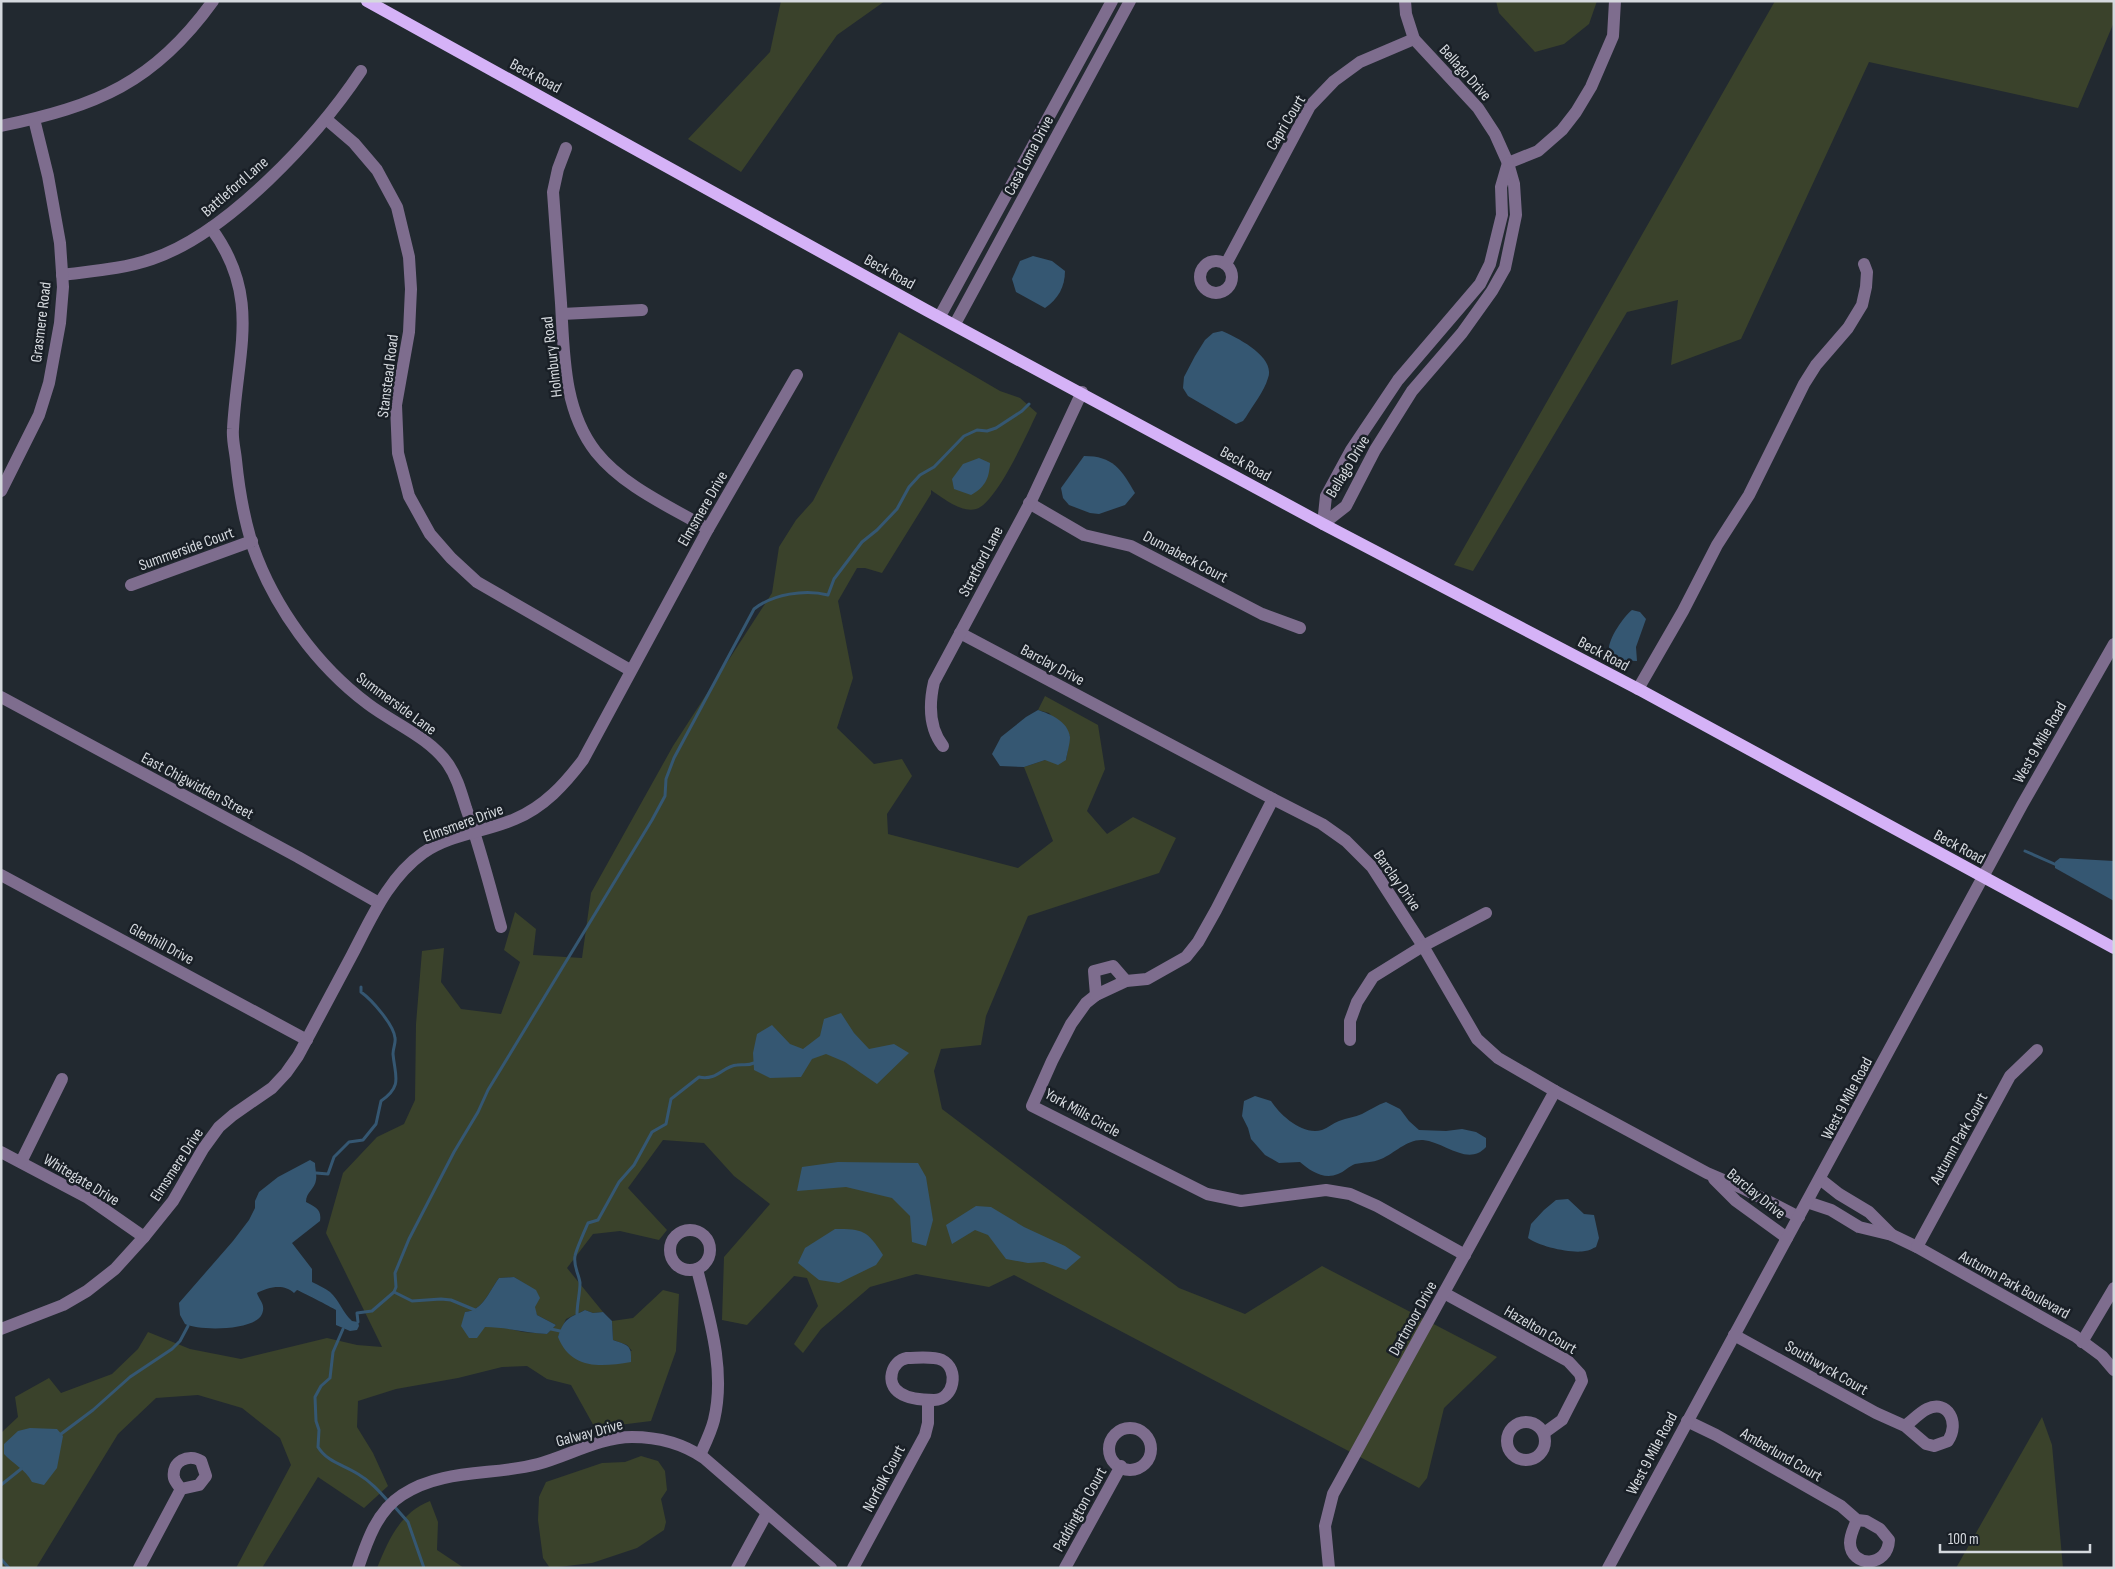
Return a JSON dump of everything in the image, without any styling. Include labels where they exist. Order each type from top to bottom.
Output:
[{"type":"main road","name":"Beck Road","points":[[367,1],[1323,524],[1638,689],[2114,948]]},
{"type":"street","points":[[1,126],[83,105],[112,92],[142,75],[167,56],[198,22],[213,1]]},
{"type":"street","name":"Casa Loma Drive","points":[[940,316],[1112,1]]},
{"type":"street","name":"Casa Loma Drive","points":[[955,324],[1130,1]]},
{"type":"street","name":"Bellago Drive","points":[[1323,524],[1346,506],[1375,450],[1412,391],[1462,333],[1492,291],[1505,268],[1516,215],[1514,184],[1508,163],[1494,134],[1478,108],[1414,39],[1406,14],[1405,1]]},
{"type":"street","points":[[1508,163],[1538,151],[1562,130],[1576,112],[1591,87],[1613,36],[1615,1]]},
{"type":"street","name":"Capri Court","points":[[1226,264],[1310,106],[1334,82],[1360,62],[1414,39]]},
{"type":"street","name":"Battleford Lane","points":[[62,275],[126,266],[153,259],[181,246],[224,220],[273,174],[326,119],[361,72]]},
{"type":"street","name":"Grasmere Road","points":[[1,491],[39,415],[49,383],[60,323],[62,275],[60,243],[48,176],[34,118]]},
{"type":"street","name":"Stanstead Road","points":[[326,119],[354,143],[377,170],[397,207],[409,257],[411,289],[409,332],[396,404],[398,454],[409,496],[426,526],[451,558],[477,582],[630,670]]},
{"type":"street","name":"Holmbury Road","points":[[566,148],[558,169],[553,192],[564,353],[569,392],[579,422],[596,452],[627,482],[708,529]]},
{"type":"street","name":"Bellago Drive","points":[[1323,524],[1326,496],[1351,450],[1398,380],[1480,284],[1490,264],[1502,215],[1502,187],[1508,163]]},
{"type":"street","name":"Summerside Lane","points":[[212,228],[233,264],[242,311],[244,336],[232,430],[240,497],[252,541],[276,596],[313,651],[346,686],[368,704],[423,741],[447,762],[458,782],[475,832],[501,927]]},
{"type":"street","points":[[1638,689],[1679,618],[1717,545],[1749,495],[1804,384],[1816,365],[1848,328],[1862,305],[1867,272],[1864,264]]},
{"type":"street","points":[[562,314],[642,310]]},
{"type":"street","name":"Elmsmere Drive","points":[[1,1329],[53,1310],[87,1291],[115,1269],[144,1238],[173,1201],[210,1138],[233,1115],[272,1088],[286,1073],[307,1040],[379,903],[396,878],[423,853],[440,844],[515,820],[534,810],[568,780],[583,760],[708,529],[797,375]]},
{"type":"street","name":"Stratford Lane","points":[[943,746],[935,736],[930,699],[934,682],[1029,504],[1082,392]]},
{"type":"street","name":"Dunnabeck Court","points":[[1029,504],[1084,535],[1132,546],[1262,614],[1300,628]]},
{"type":"street","name":"Summerside Court","points":[[131,585],[252,541]]},
{"type":"street","name":"Barclay Drive","points":[[960,633],[1322,824],[1346,841],[1372,866],[1423,946],[1477,1039],[1498,1058],[1554,1091],[1706,1173],[1742,1188],[1799,1217]]},
{"type":"street","name":"West 9 Mile Road","points":[[1608,1568],[1983,876],[2114,644]]},
{"type":"street","name":"East Chigwidden Street","points":[[1,697],[298,857],[379,903]]},
{"type":"street","name":"York Mills Circle","points":[[1273,799],[1198,942],[1186,957],[1147,979],[1126,981],[1096,995],[1086,1003],[1071,1024],[1032,1106],[1207,1194],[1241,1201],[1326,1190],[1350,1194],[1377,1206],[1465,1255]]},
{"type":"street","name":"Glenhill Drive","points":[[1,875],[307,1040]]},
{"type":"street","points":[[1350,1040],[1350,1020],[1364,990],[1373,977],[1423,946],[1486,913]]},
{"type":"street","points":[[1096,995],[1094,971],[1113,966],[1126,981]]},
{"type":"street","name":"Autumn Park Court","points":[[1917,1247],[2010,1076],[2037,1050]]},
{"type":"street","points":[[21,1162],[62,1079]]},
{"type":"street","name":"Dartmoor Drive","points":[[1329,1568],[1325,1526],[1332,1494],[1554,1091]]},
{"type":"street","name":"Whitegate Drive","points":[[1,1152],[88,1198],[144,1238]]},
{"type":"street","name":"Barclay Drive","points":[[1706,1173],[1736,1201],[1787,1238]]},
{"type":"street","name":"Autumn Park Boulevard","points":[[1820,1179],[1839,1194],[1869,1212],[1892,1235]]},
{"type":"street","name":"Autumn Park Boulevard","points":[[1807,1202],[1831,1210],[1859,1227],[1892,1235],[1917,1247],[2082,1342],[2102,1356],[2114,1370]]},
{"type":"street","points":[[697,1269],[715,1345],[718,1378],[714,1420],[700,1455]]},
{"type":"street","points":[[2082,1342],[2114,1288]]},
{"type":"street","name":"Hazelton Court","points":[[1444,1293],[1568,1361],[1580,1374],[1582,1381],[1562,1420],[1544,1433]]},
{"type":"street","name":"Southwyck Court","points":[[1734,1335],[1876,1413],[1904,1426]]},
{"type":"street","points":[[907,1358],[935,1358],[944,1361],[950,1367],[954,1377],[950,1390],[939,1400],[928,1400],[905,1395],[896,1389],[891,1379],[892,1373],[899,1361],[907,1358]]},
{"type":"street","name":"Norfolk Court","points":[[853,1568],[925,1435],[928,1423],[928,1400]]},
{"type":"street","name":"Amberlund Court","points":[[1687,1421],[1716,1435],[1841,1506],[1857,1520]]},
{"type":"street","name":"Galway Drive","points":[[358,1568],[374,1526],[387,1508],[402,1495],[449,1476],[513,1469],[538,1464],[600,1443],[630,1437],[655,1438],[688,1448],[700,1455],[831,1568]]},
{"type":"street","name":"Paddington Court","points":[[1065,1568],[1120,1466]]},
{"type":"street","points":[[139,1568],[181,1489]]},
{"type":"street","points":[[737,1568],[767,1513]]},
{"type":"green space","points":[[781,1],[885,1],[837,35],[741,172],[688,139],[770,52]]},
{"type":"green space","points":[[1496,1],[1597,1],[1589,24],[1564,44],[1535,52],[1499,13]]},
{"type":"green space","points":[[1775,1],[2114,1],[2114,22],[2078,108],[1869,62],[1741,339],[1671,365],[1678,300],[1627,312],[1473,571],[1454,565]]},
{"type":"green space","points":[[899,332],[1000,391],[1020,398],[1037,413],[1011,466],[993,495],[984,504],[976,509],[964,509],[952,504],[931,490],[931,494],[882,573],[865,568],[857,568],[838,601],[853,678],[837,728],[874,764],[902,759],[912,776],[887,814],[888,834],[1018,868],[1053,841],[1024,767],[1045,760],[1066,760],[1070,736],[1049,713],[1038,710],[1045,696],[1098,725],[1105,769],[1087,811],[1107,834],[1133,817],[1176,838],[1159,873],[1028,916],[986,1016],[981,1045],[941,1049],[934,1071],[942,1109],[1179,1288],[1245,1314],[1322,1266],[1497,1357],[1444,1408],[1427,1478],[1419,1488],[1014,1275],[989,1287],[916,1274],[870,1287],[821,1329],[803,1353],[794,1344],[818,1306],[807,1278],[794,1276],[747,1325],[722,1320],[724,1257],[770,1204],[734,1176],[704,1143],[663,1140],[628,1188],[667,1230],[659,1240],[620,1231],[593,1234],[567,1268],[603,1312],[593,1313],[585,1310],[566,1319],[558,1337],[632,1351],[627,1345],[613,1340],[612,1321],[633,1318],[663,1290],[679,1294],[676,1351],[651,1421],[595,1428],[571,1385],[547,1379],[527,1366],[502,1367],[458,1378],[396,1389],[358,1401],[357,1427],[373,1453],[388,1486],[364,1508],[318,1477],[262,1568],[236,1568],[291,1465],[280,1438],[242,1408],[198,1395],[156,1398],[118,1434],[36,1568],[1,1568],[1,1433],[18,1417],[15,1397],[49,1378],[61,1393],[112,1374],[138,1349],[148,1332],[190,1349],[241,1359],[327,1338],[357,1345],[382,1347],[326,1233],[343,1173],[377,1137],[404,1124],[415,1100],[416,1024],[422,951],[444,948],[441,982],[461,1009],[501,1014],[520,962],[504,950],[515,912],[536,929],[533,955],[582,958],[591,893],[673,746],[772,593],[779,547],[796,520],[813,501]],"holes":[[[514,1277],[525,1284],[537,1315],[556,1325],[547,1334],[523,1332],[502,1327],[485,1327],[465,1312],[471,1311],[481,1304],[499,1278]]]},
{"type":"green space","points":[[2042,1417],[2052,1445],[2063,1568],[1956,1568]]},
{"type":"green space","points":[[641,1456],[658,1461],[665,1471],[667,1490],[661,1499],[666,1522],[664,1530],[637,1548],[592,1563],[550,1568],[543,1558],[538,1520],[539,1497],[546,1482],[602,1463],[625,1462]]},
{"type":"green space","points":[[430,1501],[438,1522],[437,1550],[464,1568],[377,1568],[391,1537],[403,1520],[411,1512]]},
{"type":"water","points":[[1033,256],[1052,261],[1065,271],[1064,282],[1060,292],[1054,301],[1045,308],[1016,292],[1012,279],[1020,261]]},
{"type":"water","points":[[1222,331],[1254,349],[1266,363],[1269,370],[1268,378],[1258,398],[1243,421],[1236,424],[1188,396],[1183,388],[1184,377],[1205,340],[1213,333]]},
{"type":"water","points":[[1084,456],[1102,458],[1109,461],[1120,471],[1135,493],[1125,505],[1099,514],[1090,513],[1069,505],[1063,498],[1061,488]]},
{"type":"water","points":[[979,458],[990,463],[989,474],[983,486],[971,495],[954,489],[952,479],[963,464]]},
{"type":"water","points":[[1632,610],[1640,612],[1646,619],[1636,647],[1637,661],[1614,660],[1610,655],[1609,645],[1621,622]]},
{"type":"water","points":[[1038,710],[1058,719],[1069,731],[1070,740],[1066,760],[1058,765],[1045,760],[1024,767],[1000,766],[992,754],[1001,737]]},
{"type":"water","points":[[2060,858],[2114,861],[2114,901],[2055,868],[2055,862]]},
{"type":"water","points":[[841,1013],[854,1033],[869,1049],[894,1044],[909,1053],[877,1084],[845,1062],[826,1054],[812,1059],[801,1077],[770,1078],[754,1070],[753,1053],[757,1034],[772,1025],[790,1044],[803,1049],[820,1036],[824,1019]]},
{"type":"water","points":[[1255,1096],[1271,1101],[1293,1123],[1307,1130],[1315,1131],[1362,1114],[1386,1102],[1400,1109],[1419,1130],[1446,1131],[1462,1129],[1476,1132],[1486,1138],[1486,1147],[1479,1153],[1472,1155],[1456,1152],[1431,1142],[1417,1140],[1378,1160],[1355,1164],[1333,1176],[1322,1175],[1308,1169],[1300,1162],[1279,1163],[1265,1155],[1251,1139],[1242,1116],[1244,1101]]},
{"type":"water","points":[[310,1160],[315,1163],[316,1178],[306,1202],[319,1211],[320,1221],[292,1243],[312,1269],[312,1282],[333,1295],[349,1318],[352,1321],[358,1322],[357,1330],[350,1331],[336,1325],[336,1310],[297,1290],[294,1293],[281,1287],[266,1289],[257,1293],[263,1305],[263,1311],[257,1320],[249,1324],[226,1328],[202,1328],[185,1324],[180,1315],[179,1303],[249,1220],[255,1208],[255,1201],[259,1192],[278,1177]]},
{"type":"water","points":[[838,1162],[918,1163],[926,1177],[933,1220],[926,1246],[912,1242],[910,1216],[892,1198],[846,1187],[797,1191],[802,1167]]},
{"type":"water","points":[[1568,1199],[1584,1214],[1594,1215],[1599,1238],[1596,1247],[1588,1251],[1579,1252],[1539,1244],[1528,1238],[1531,1224],[1544,1210],[1556,1200]]},
{"type":"water","points":[[976,1206],[991,1207],[1024,1227],[1065,1246],[1081,1257],[1066,1270],[1044,1262],[1028,1263],[1006,1259],[988,1235],[975,1230],[952,1244],[946,1225]]},
{"type":"water","points":[[835,1229],[864,1233],[873,1240],[883,1255],[876,1265],[839,1283],[819,1280],[798,1263],[805,1248]]},
{"type":"water","points":[[514,1277],[536,1290],[540,1298],[535,1307],[537,1315],[556,1325],[547,1334],[485,1327],[477,1338],[469,1338],[461,1326],[465,1312],[476,1308],[485,1300],[499,1278]]},
{"type":"water","points":[[585,1310],[593,1313],[603,1312],[612,1321],[613,1340],[628,1346],[631,1352],[631,1362],[609,1365],[588,1364],[571,1356],[558,1337],[565,1322]]},
{"type":"water","points":[[30,1428],[57,1429],[63,1436],[57,1468],[44,1485],[32,1482],[4,1454],[4,1444],[18,1431]]},
{"type":"waterway","points":[[358,1322],[357,1313],[372,1311],[394,1292],[396,1287],[395,1273],[409,1239],[454,1152],[478,1112],[488,1090],[652,820],[665,796],[666,779],[674,758],[754,609],[770,600],[789,594],[819,593],[828,595],[834,579],[862,542],[877,530],[897,509],[909,487],[920,475],[934,467],[964,436],[977,430],[987,431],[996,428],[1022,411],[1029,404]]},
{"type":"waterway","points":[[2025,851],[2059,866]]},
{"type":"waterway","points":[[316,1173],[328,1174],[334,1157],[349,1142],[363,1140],[376,1124],[381,1101],[388,1096],[395,1085],[394,1033],[382,1013],[361,992],[361,987]]},
{"type":"waterway","points":[[577,1314],[580,1283],[575,1256],[588,1223],[598,1220],[619,1182],[634,1165],[652,1132],[666,1124],[671,1099],[699,1077],[711,1077],[732,1066],[754,1063]]},
{"type":"waterway","points":[[394,1292],[412,1301],[451,1300],[475,1310]]},
{"type":"waterway","points":[[61,1434],[93,1410],[130,1377],[172,1349],[180,1341],[188,1326]]},
{"type":"waterway","points":[[343,1329],[333,1352],[330,1378],[321,1386],[315,1397],[316,1421],[319,1430],[318,1447],[331,1460],[366,1480],[388,1501]]},
{"type":"waterway","points":[[551,1329],[560,1331]]},
{"type":"waterway","points":[[1,1485],[21,1469]]},
{"type":"waterway","points":[[393,1505],[408,1522],[424,1568]]},
{"type":"waterway","points":[[1,1559],[9,1568]]}]
